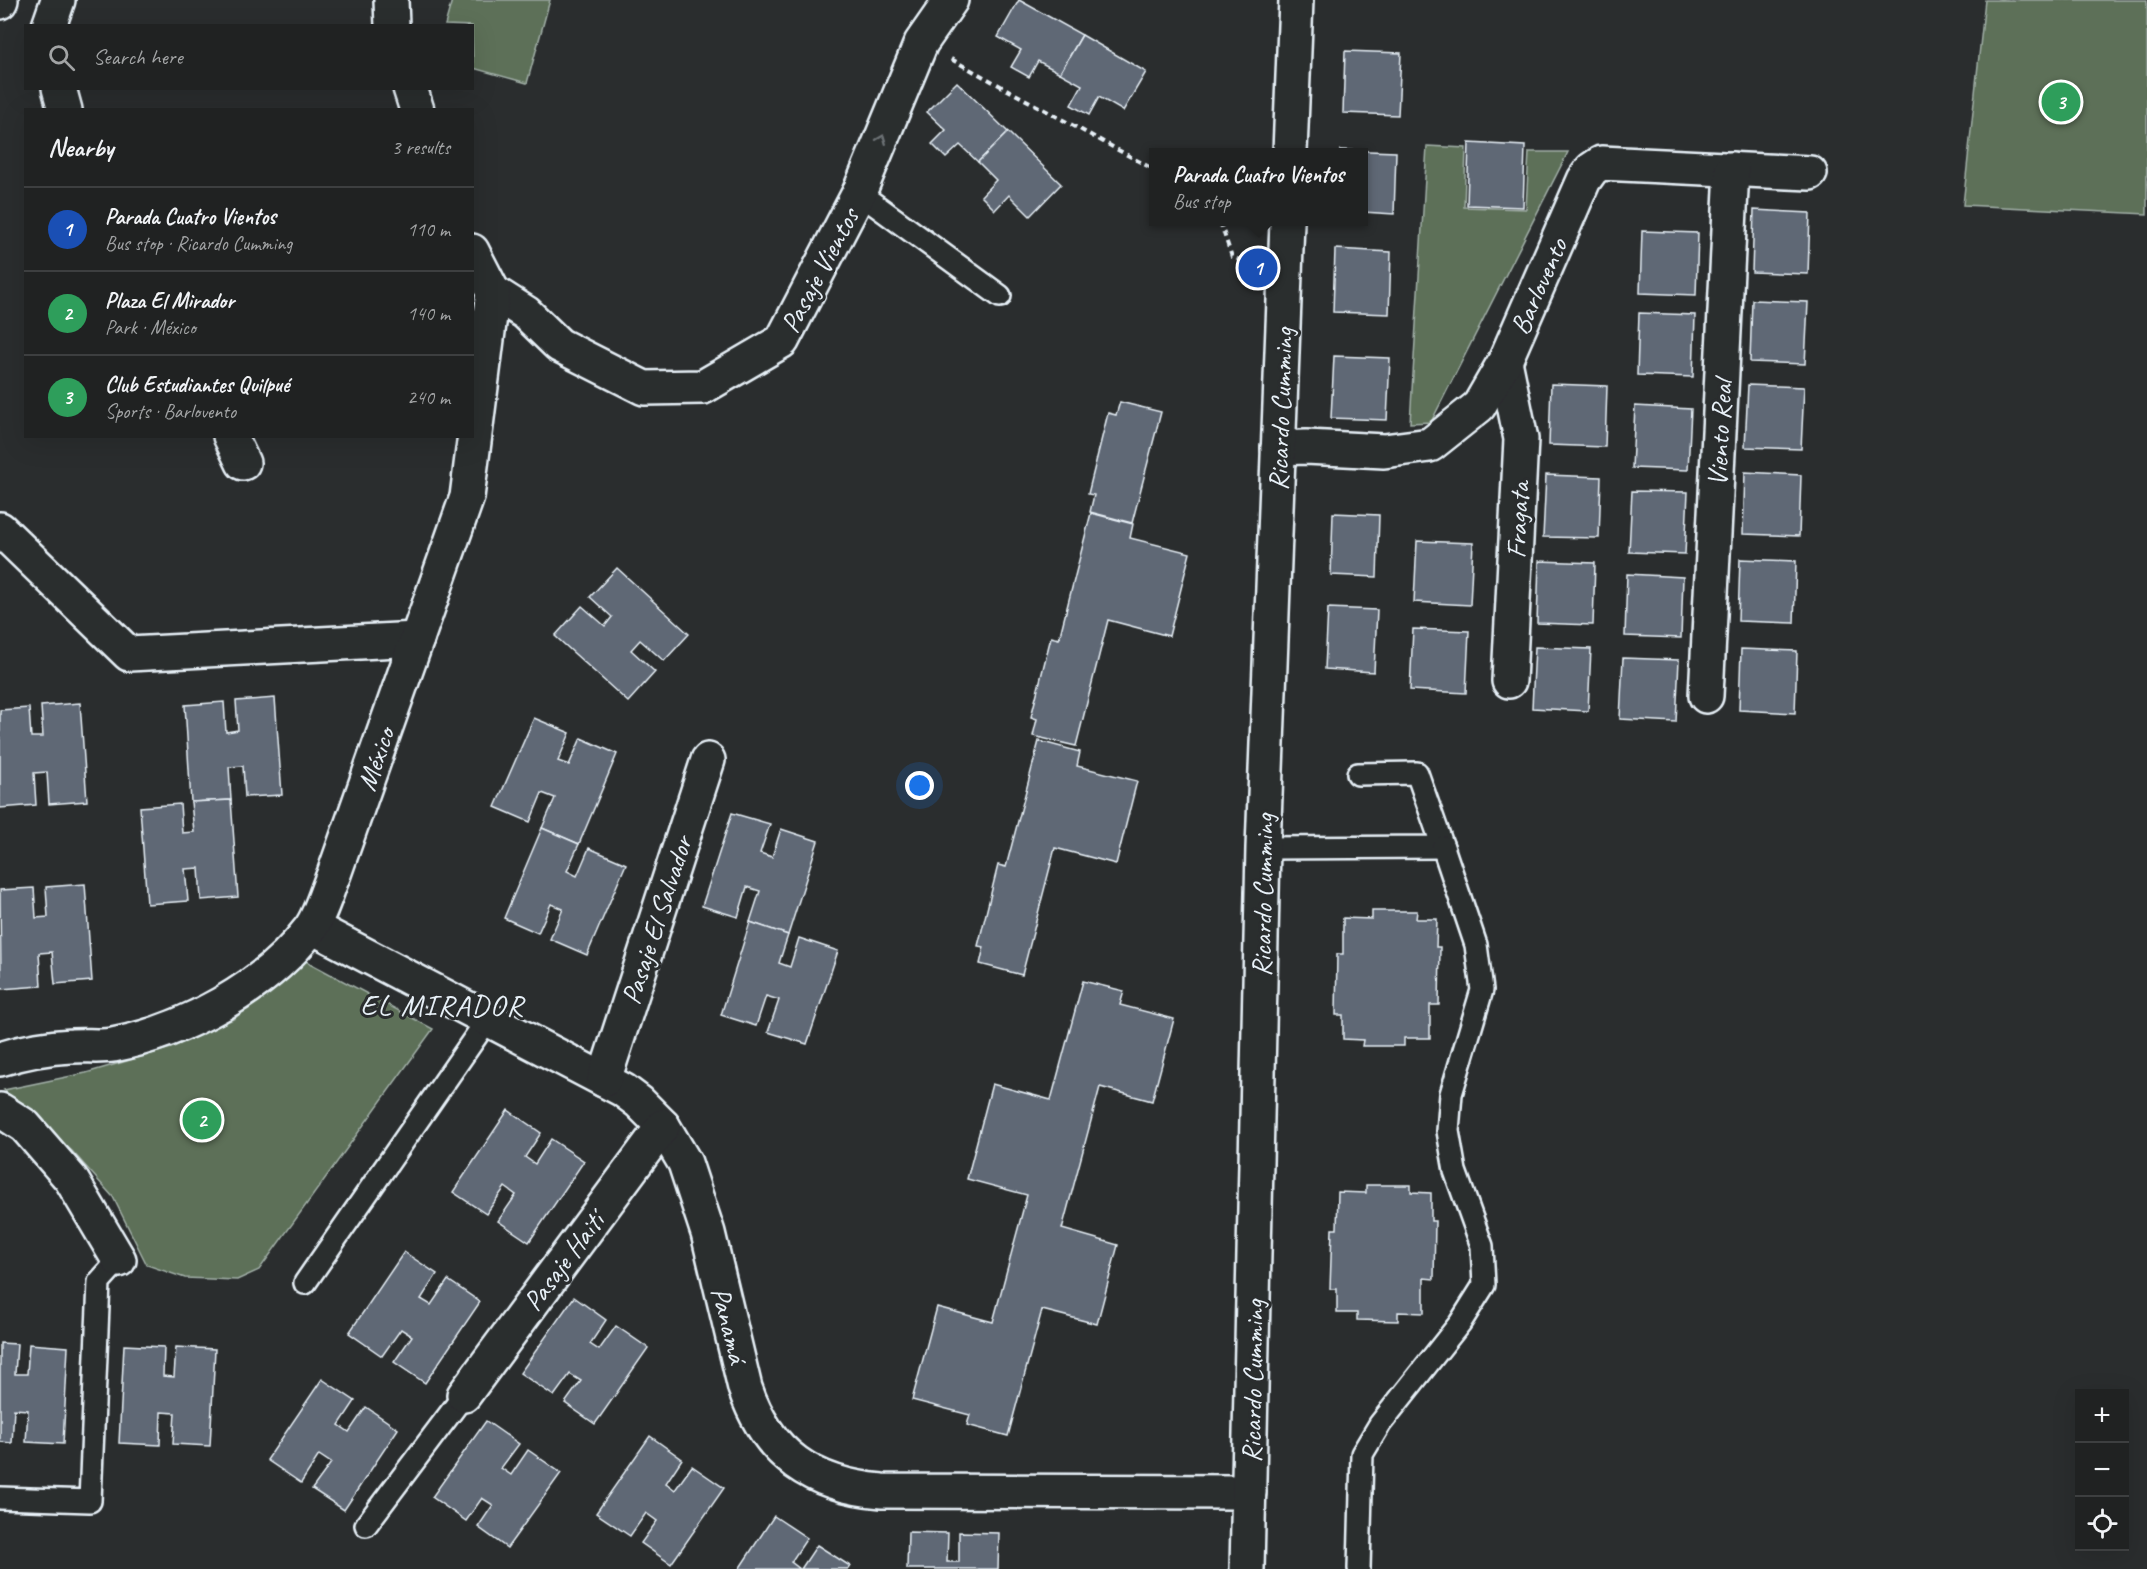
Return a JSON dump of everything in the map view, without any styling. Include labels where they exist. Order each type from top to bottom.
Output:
[{"type":"street","points":[[50,24],[58,0]]},
{"type":"street","points":[[391,0],[392,24]]},
{"type":"street","name":"Pasaje Vientos","points":[[493,292],[526,313],[559,345],[644,388],[704,387],[782,341],[859,194],[921,43],[951,0]]},
{"type":"street","points":[[1290,148],[1296,0]]},
{"type":"street","points":[[60,90],[64,108]]},
{"type":"street","points":[[411,90],[416,108]]},
{"type":"street","name":"Barlovento","points":[[1278,448],[1384,451],[1430,445],[1479,406],[1505,361],[1584,180],[1592,169],[1601,163],[1810,173]]},
{"type":"street","name":"Viento Real","points":[[1706,696],[1732,170]]},
{"type":"street","name":"Ricardo Cumming","points":[[1247,1569],[1263,848],[1287,226]]},
{"type":"street","points":[[474,255],[493,292]]},
{"type":"street","name":"México","points":[[0,1059],[70,1046],[111,1045],[165,1030],[230,999],[260,978],[312,927],[334,874],[467,497],[493,292]]},
{"type":"street","name":"Fragata","points":[[1505,361],[1521,439],[1509,681]]},
{"type":"street","points":[[0,529],[129,654],[417,639]]},
{"type":"street","name":"Pasaje El Salvador","points":[[604,1080],[708,760]]},
{"type":"street","name":"Panamá","points":[[312,927],[604,1080],[639,1102],[663,1126],[685,1163],[704,1223],[745,1388],[753,1410],[772,1440],[797,1464],[817,1476],[838,1484],[882,1491],[1249,1492]]},
{"type":"street","points":[[0,1110],[25,1126],[71,1179],[119,1260]]},
{"type":"street","name":"Pasaje Haití","points":[[464,1395],[663,1126]]},
{"type":"lane","points":[[859,194],[1000,296]]},
{"type":"lane","points":[[1358,774],[1417,773],[1476,945],[1482,990],[1451,1094],[1448,1131],[1455,1171],[1482,1246],[1484,1285],[1460,1323],[1380,1424],[1362,1454],[1359,1569]]},
{"type":"lane","points":[[1263,848],[1443,847]]},
{"type":"lane","points":[[305,1283],[488,1019]]},
{"type":"lane","points":[[0,1498],[90,1501],[99,1282],[119,1260]]},
{"type":"lane","points":[[366,1525],[464,1395]]},
{"type":"path","points":[[921,43],[1149,167]]},
{"type":"path","points":[[1221,226],[1232,257],[1285,276]]},
{"type":"green space","points":[[452,0],[550,0],[527,83],[474,68],[474,24],[445,24]]},
{"type":"green space","points":[[1985,0],[2147,0],[2147,214],[1963,205]]},
{"type":"green space","points":[[1427,146],[1466,148],[1464,207],[1526,209],[1529,152],[1568,152],[1431,422],[1410,423]]},
{"type":"green space","points":[[302,959],[433,1029],[259,1270],[237,1280],[185,1278],[147,1265],[113,1197],[72,1151],[4,1090],[86,1073],[171,1048],[235,1018]]},
{"type":"building","points":[[1019,0],[1082,35],[1060,73],[1038,61],[1029,77],[1011,67],[1021,50],[998,37]]},
{"type":"building","points":[[1082,35],[1146,72],[1123,111],[1099,97],[1089,115],[1071,105],[1082,85],[1060,73]]},
{"type":"building","points":[[1345,51],[1401,53],[1398,115],[1343,113]]},
{"type":"building","points":[[957,82],[1008,132],[978,162],[960,145],[946,158],[932,144],[946,130],[927,112]]},
{"type":"building","points":[[1008,132],[1061,184],[1030,216],[1009,195],[995,210],[981,196],[996,180],[978,162]]},
{"type":"building","points":[[1469,143],[1525,146],[1523,207],[1467,205]]},
{"type":"building","points":[[1368,151],[1396,152],[1394,214],[1368,212]]},
{"type":"building","points":[[1754,210],[1810,213],[1808,274],[1752,272]]},
{"type":"building","points":[[1642,231],[1698,233],[1696,295],[1640,293]]},
{"type":"building","points":[[1335,249],[1391,252],[1389,314],[1333,312]]},
{"type":"building","points":[[1752,300],[1808,302],[1805,364],[1750,362]]},
{"type":"building","points":[[1639,313],[1695,315],[1693,377],[1637,375]]},
{"type":"building","points":[[1334,356],[1390,358],[1387,420],[1331,418]]},
{"type":"building","points":[[1551,384],[1607,386],[1605,447],[1549,445]]},
{"type":"building","points":[[1748,385],[1804,387],[1801,449],[1745,447]]},
{"type":"building","points":[[1120,402],[1161,412],[1132,523],[1090,512],[1094,495],[1088,494],[1108,413],[1116,415]]},
{"type":"building","points":[[1635,406],[1691,409],[1688,470],[1632,468]]},
{"type":"building","points":[[1745,472],[1801,475],[1799,536],[1743,534]]},
{"type":"building","points":[[1546,475],[1601,477],[1599,538],[1543,537]]},
{"type":"building","points":[[1632,491],[1688,492],[1685,554],[1629,552]]},
{"type":"building","points":[[1091,513],[1133,524],[1130,538],[1190,553],[1169,636],[1108,620],[1076,746],[1033,736],[1037,719],[1031,717],[1051,637],[1059,639]]},
{"type":"building","points":[[1333,513],[1379,515],[1377,577],[1331,575]]},
{"type":"building","points":[[1417,541],[1473,543],[1470,605],[1414,602]]},
{"type":"building","points":[[1740,559],[1796,561],[1794,623],[1738,621]]},
{"type":"building","points":[[1539,561],[1595,563],[1593,625],[1537,623]]},
{"type":"building","points":[[617,568],[689,634],[664,661],[640,640],[631,650],[655,672],[628,702],[555,636],[582,606],[605,626],[612,617],[590,597]]},
{"type":"building","points":[[1627,574],[1683,577],[1681,638],[1625,636]]},
{"type":"building","points":[[1328,608],[1377,610],[1374,672],[1325,669]]},
{"type":"building","points":[[1413,629],[1469,631],[1466,693],[1410,690]]},
{"type":"building","points":[[1535,647],[1591,649],[1588,711],[1532,708]]},
{"type":"building","points":[[1741,649],[1797,651],[1795,713],[1739,710]]},
{"type":"building","points":[[1623,658],[1679,660],[1676,722],[1620,719]]},
{"type":"building","points":[[275,698],[282,795],[245,797],[243,766],[229,767],[231,800],[191,802],[185,705],[224,702],[226,732],[238,730],[236,701]]},
{"type":"building","points":[[80,703],[87,801],[49,804],[47,772],[34,773],[36,805],[0,808],[0,710],[29,708],[31,737],[43,737],[41,706]]},
{"type":"building","points":[[534,718],[570,733],[558,761],[569,765],[581,738],[617,754],[579,844],[542,828],[555,798],[542,793],[530,822],[495,807]]},
{"type":"building","points":[[1039,741],[1080,752],[1077,766],[1137,781],[1116,864],[1055,848],[1022,975],[980,964],[984,947],[978,946],[998,865],[1006,867]]},
{"type":"building","points":[[231,800],[238,897],[201,900],[199,868],[185,869],[188,901],[147,904],[140,807],[180,804],[182,833],[194,832],[191,802]]},
{"type":"building","points":[[732,813],[770,824],[760,853],[772,857],[781,829],[818,841],[788,935],[750,922],[760,891],[747,887],[738,917],[702,906]]},
{"type":"building","points":[[542,828],[579,844],[567,871],[577,876],[589,848],[626,864],[587,955],[550,939],[563,909],[551,904],[538,933],[504,918]]},
{"type":"building","points":[[85,884],[92,981],[55,984],[52,952],[39,953],[41,986],[1,989],[0,890],[34,888],[36,918],[48,917],[46,887]]},
{"type":"building","points":[[1372,911],[1417,911],[1416,919],[1437,919],[1436,947],[1440,947],[1439,1005],[1430,1005],[1430,1038],[1404,1038],[1404,1046],[1362,1046],[1363,1040],[1343,1039],[1343,1015],[1336,1015],[1337,954],[1343,954],[1343,918],[1372,919]]},
{"type":"building","points":[[750,922],[788,935],[779,963],[790,967],[799,938],[838,951],[807,1044],[768,1032],[779,1000],[766,996],[756,1026],[721,1015]]},
{"type":"building","points":[[1083,981],[1124,991],[1120,1005],[1174,1019],[1152,1101],[1100,1087],[1062,1229],[1118,1245],[1097,1324],[1042,1310],[1008,1436],[967,1425],[970,1415],[912,1400],[937,1307],[993,1322],[1027,1195],[967,1179],[992,1084],[1051,1100]]},
{"type":"building","points":[[508,1110],[541,1133],[525,1157],[535,1164],[551,1139],[584,1161],[529,1242],[498,1221],[516,1195],[505,1187],[486,1214],[453,1192]]},
{"type":"building","points":[[1366,1185],[1411,1185],[1411,1192],[1431,1193],[1431,1221],[1435,1221],[1434,1279],[1424,1278],[1424,1313],[1398,1312],[1398,1321],[1357,1320],[1357,1313],[1337,1313],[1337,1289],[1330,1289],[1332,1229],[1337,1229],[1338,1192],[1366,1193]]},
{"type":"building","points":[[404,1252],[437,1274],[421,1299],[431,1305],[448,1280],[480,1302],[425,1383],[394,1362],[412,1336],[401,1329],[382,1356],[349,1333]]},
{"type":"building","points":[[574,1297],[606,1320],[590,1344],[599,1350],[616,1326],[648,1348],[595,1424],[565,1403],[581,1381],[570,1374],[554,1396],[520,1373]]},
{"type":"building","points":[[0,1343],[17,1344],[15,1374],[27,1374],[29,1344],[68,1347],[63,1444],[26,1442],[28,1410],[14,1409],[12,1443],[0,1442]]},
{"type":"building","points":[[124,1345],[164,1347],[163,1376],[174,1377],[176,1347],[215,1349],[210,1446],[173,1444],[175,1413],[161,1412],[160,1445],[119,1443]]},
{"type":"building","points":[[322,1379],[355,1401],[339,1425],[349,1432],[366,1407],[398,1429],[344,1510],[312,1489],[331,1463],[319,1455],[301,1483],[267,1460]]},
{"type":"building","points":[[486,1421],[519,1444],[501,1468],[511,1475],[528,1450],[561,1473],[507,1548],[478,1527],[493,1505],[482,1498],[466,1521],[432,1497]]},
{"type":"building","points":[[650,1436],[682,1459],[666,1483],[675,1490],[692,1466],[724,1488],[671,1564],[641,1543],[657,1521],[646,1513],[630,1536],[596,1513]]},
{"type":"building","points":[[774,1516],[807,1538],[791,1562],[800,1569],[739,1569]]},
{"type":"building","points":[[908,1532],[948,1533],[947,1562],[959,1562],[959,1532],[999,1533],[998,1569],[907,1569]]},
{"type":"building","points":[[817,1545],[850,1566],[848,1569],[801,1569]]},
{"type":"place","name":"Club Estudiantes Quilpué","points":[[2061,102]]},
{"type":"place","name":"Parada Cuatro Vientos","points":[[1258,268]]},
{"type":"place","name":"Plaza El Mirador","points":[[202,1120]]},
{"type":"district","name":"EL MIRADOR","points":[[442,1005]]}]
